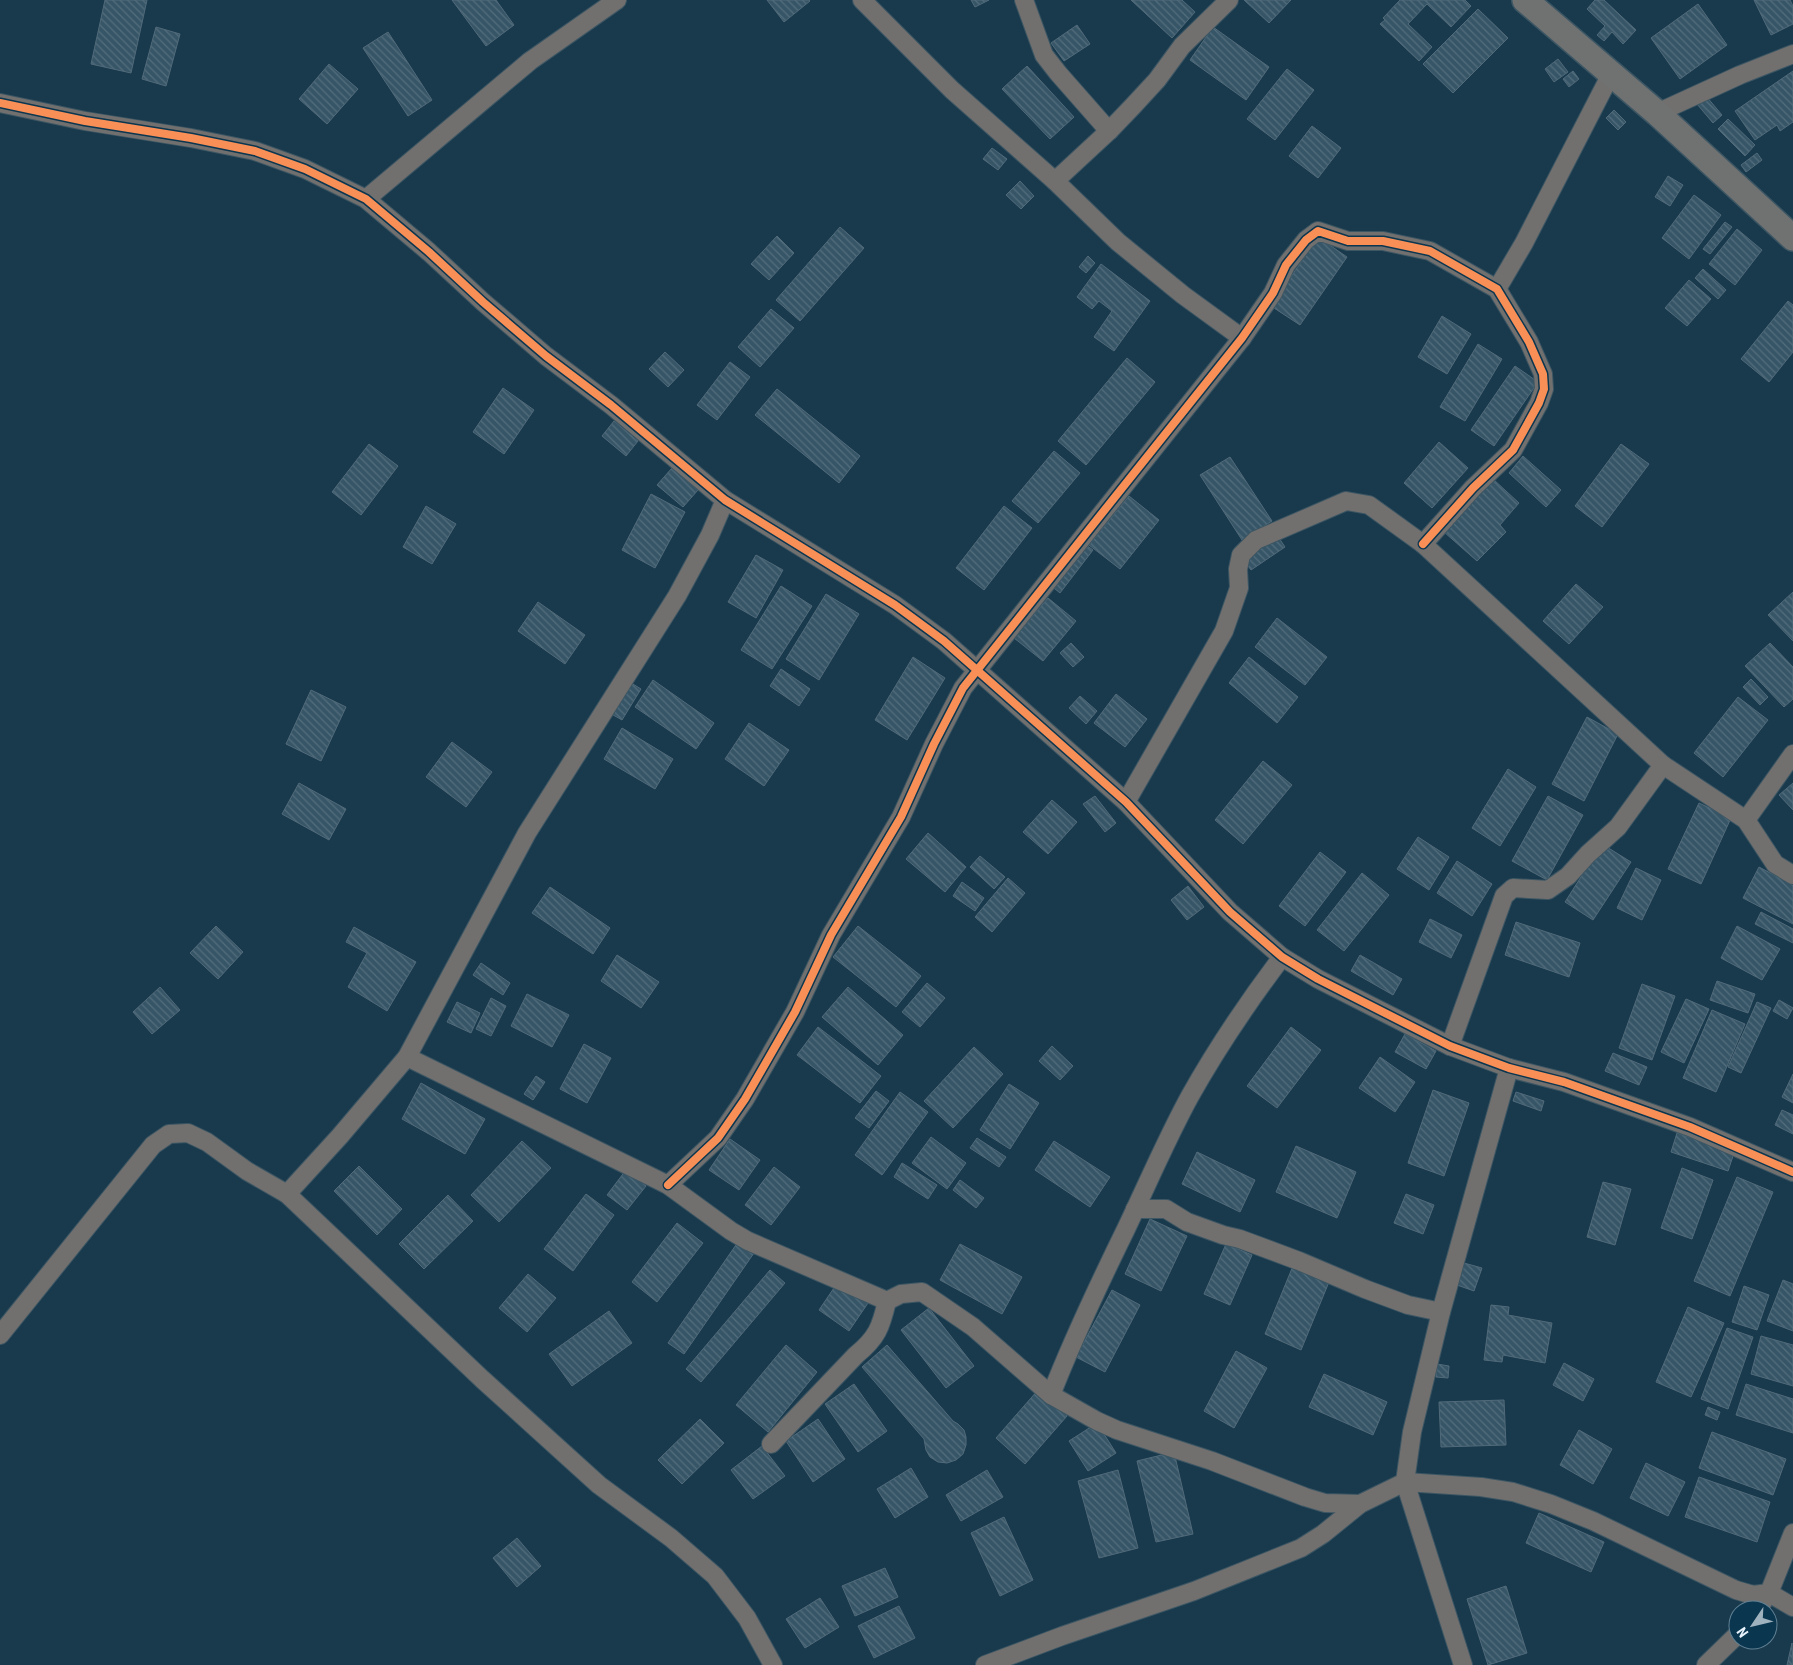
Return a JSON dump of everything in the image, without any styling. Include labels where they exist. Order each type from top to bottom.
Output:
[{"type":"main road","points":[[1525,0],[1657,113],[1793,238]]},
{"type":"street","points":[[366,199],[530,62],[617,0]]},
{"type":"street","points":[[862,0],[952,90],[1055,181],[1118,242],[1183,295],[1242,338]]},
{"type":"street","points":[[1024,0],[1044,55],[1109,131]]},
{"type":"street","points":[[1055,181],[1109,131],[1157,80],[1182,46],[1228,0]]},
{"type":"street","points":[[1657,113],[1793,54]]},
{"type":"street","points":[[1497,289],[1524,243],[1611,74]]},
{"type":"street","points":[[0,103],[85,122],[191,138],[255,151],[305,168],[366,199],[546,356],[611,405],[724,500],[895,605],[944,641],[1126,802],[1230,912],[1282,957],[1318,979],[1450,1046],[1509,1068],[1564,1082],[1690,1127],[1793,1172]]},
{"type":"street","points":[[668,1185],[718,1138],[745,1099],[795,1012],[831,935],[901,817],[963,688],[1242,338],[1273,293],[1286,265],[1306,240],[1318,231],[1348,241],[1382,241],[1430,250],[1497,289],[1529,342],[1543,374],[1544,389],[1539,403],[1513,450],[1472,488],[1423,544]]},
{"type":"street","points":[[287,1194],[340,1136],[407,1057],[527,833],[677,596],[710,535],[724,500]]},
{"type":"street","points":[[1126,802],[1224,631],[1239,588],[1238,569],[1241,555],[1256,540],[1346,501],[1369,505],[1423,544],[1663,765],[1746,820],[1775,864],[1793,875]]},
{"type":"street","points":[[1746,820],[1793,754]]},
{"type":"street","points":[[1450,1046],[1504,896],[1513,888],[1548,890],[1568,876],[1588,854],[1618,827],[1663,765]]},
{"type":"street","points":[[1051,1395],[1087,1310],[1159,1157],[1190,1097],[1248,1003],[1282,957]]},
{"type":"street","points":[[407,1057],[668,1185],[731,1231],[748,1241],[887,1301],[901,1294],[922,1292],[973,1327],[1051,1395],[1117,1430],[1212,1461],[1305,1497],[1325,1503],[1360,1504]]},
{"type":"street","points":[[1463,1665],[1405,1482],[1412,1432],[1441,1312],[1509,1068]]},
{"type":"street","points":[[0,1335],[153,1145],[169,1134],[188,1133],[207,1142],[247,1171],[287,1194],[482,1379],[599,1485],[671,1538],[715,1576],[747,1618],[773,1665]]},
{"type":"street","points":[[1135,1209],[1166,1209],[1187,1222],[1222,1235],[1240,1238],[1365,1289],[1408,1305],[1441,1312]]},
{"type":"street","points":[[771,1444],[856,1355],[870,1343],[881,1326],[887,1301]]},
{"type":"street","points":[[985,1665],[1062,1636],[1194,1591],[1301,1548],[1323,1534],[1360,1504],[1405,1482],[1481,1487],[1513,1492],[1551,1504],[1593,1521],[1736,1590],[1753,1595],[1769,1593],[1793,1607]]},
{"type":"street","points":[[1764,1600],[1769,1593],[1793,1533]]},
{"type":"street","points":[[1706,1665],[1728,1644]]},
{"type":"building","points":[[105,0],[147,0],[131,73],[91,64]]},
{"type":"building","points":[[452,0],[496,0],[514,25],[486,46]]},
{"type":"building","points":[[767,0],[809,0],[810,1],[784,22]]},
{"type":"building","points":[[971,0],[989,0],[975,7]]},
{"type":"building","points":[[1131,0],[1182,0],[1195,12],[1172,38]]},
{"type":"building","points":[[1244,0],[1291,0],[1269,23]]},
{"type":"building","points":[[1400,0],[1465,0],[1471,6],[1451,27],[1427,4],[1408,24],[1432,47],[1419,61],[1380,24],[1385,20],[1383,18]]},
{"type":"building","points":[[1595,0],[1604,0],[1636,30],[1623,44],[1612,32],[1604,41],[1597,35],[1605,26],[1587,9]]},
{"type":"building","points":[[1754,0],[1790,0],[1793,6],[1793,24],[1771,35]]},
{"type":"building","points":[[1698,4],[1727,45],[1680,79],[1651,38]]},
{"type":"building","points":[[1478,9],[1508,38],[1453,93],[1423,64]]},
{"type":"building","points":[[1077,25],[1090,44],[1064,61],[1051,43]]},
{"type":"building","points":[[156,27],[180,34],[166,86],[142,79]]},
{"type":"building","points":[[1213,27],[1269,67],[1246,100],[1190,60]]},
{"type":"building","points":[[388,32],[432,100],[408,116],[363,48]]},
{"type":"building","points":[[1558,59],[1568,72],[1554,82],[1545,69]]},
{"type":"building","points":[[329,64],[358,89],[327,124],[299,99]]},
{"type":"building","points":[[1027,66],[1074,117],[1050,139],[1002,89]]},
{"type":"building","points":[[1287,69],[1314,90],[1275,140],[1247,119]]},
{"type":"building","points":[[1573,71],[1579,79],[1569,87],[1563,79]]},
{"type":"building","points":[[1793,71],[1793,122],[1780,131],[1777,125],[1755,140],[1735,111]]},
{"type":"building","points":[[1706,96],[1722,115],[1713,123],[1697,104]]},
{"type":"building","points":[[1614,110],[1626,122],[1618,130],[1606,118]]},
{"type":"building","points":[[1728,119],[1755,145],[1745,156],[1718,129]]},
{"type":"building","points":[[1312,126],[1341,148],[1318,178],[1289,156]]},
{"type":"building","points":[[992,148],[1007,159],[998,170],[983,159]]},
{"type":"building","points":[[1757,153],[1762,160],[1746,172],[1741,165]]},
{"type":"building","points":[[1668,176],[1683,185],[1670,206],[1655,197]]},
{"type":"building","points":[[1020,181],[1034,196],[1021,209],[1006,195]]},
{"type":"building","points":[[1694,195],[1721,215],[1689,259],[1662,238]]},
{"type":"building","points":[[1725,222],[1732,227],[1710,254],[1703,249]]},
{"type":"building","points":[[840,227],[864,248],[800,321],[776,300]]},
{"type":"building","points":[[1737,229],[1762,250],[1735,285],[1709,264]]},
{"type":"building","points":[[777,236],[794,253],[769,280],[751,264]]},
{"type":"building","points":[[1318,237],[1347,257],[1300,325],[1271,306]]},
{"type":"building","points":[[1088,256],[1095,263],[1086,273],[1079,267]]},
{"type":"building","points":[[1101,264],[1150,301],[1114,351],[1094,337],[1112,311],[1099,301],[1092,309],[1077,297]]},
{"type":"building","points":[[1703,269],[1726,290],[1718,299],[1695,278]]},
{"type":"building","points":[[1689,280],[1711,299],[1687,326],[1665,308]]},
{"type":"building","points":[[1788,301],[1793,305],[1793,352],[1769,382],[1741,359]]},
{"type":"building","points":[[771,309],[794,328],[760,367],[738,347]]},
{"type":"building","points":[[1442,316],[1471,334],[1447,374],[1418,357]]},
{"type":"building","points":[[1478,344],[1502,359],[1465,421],[1440,407]]},
{"type":"building","points":[[665,352],[684,370],[668,387],[649,369]]},
{"type":"building","points":[[1127,358],[1155,382],[1086,465],[1058,441]]},
{"type":"building","points":[[730,362],[750,377],[717,420],[697,405]]},
{"type":"building","points":[[1515,366],[1538,382],[1494,446],[1471,430]]},
{"type":"building","points":[[503,388],[534,410],[504,454],[473,432]]},
{"type":"building","points":[[777,389],[860,456],[839,483],[755,415]]},
{"type":"building","points":[[614,421],[638,441],[626,456],[602,436]]},
{"type":"building","points":[[1439,442],[1468,468],[1432,508],[1404,483]]},
{"type":"building","points":[[369,444],[398,466],[361,515],[332,492]]},
{"type":"building","points":[[1621,444],[1649,464],[1602,527],[1575,506]]},
{"type":"building","points":[[1054,451],[1080,473],[1038,523],[1012,501]]},
{"type":"building","points":[[1523,456],[1561,490],[1546,507],[1509,473]]},
{"type":"building","points":[[1230,457],[1272,521],[1242,540],[1200,475]]},
{"type":"building","points":[[672,468],[698,490],[683,507],[657,485]]},
{"type":"building","points":[[1493,479],[1519,503],[1500,525],[1506,532],[1477,561],[1444,532]]},
{"type":"building","points":[[651,494],[685,512],[655,568],[622,550]]},
{"type":"building","points":[[1129,496],[1159,520],[1120,569],[1089,545]]},
{"type":"building","points":[[426,506],[456,524],[432,564],[403,547]]},
{"type":"building","points":[[1004,506],[1032,528],[984,590],[956,568]]},
{"type":"building","points":[[1277,535],[1285,547],[1251,570],[1243,558]]},
{"type":"building","points":[[1082,542],[1093,550],[1060,593],[1049,584]]},
{"type":"building","points":[[756,555],[783,570],[756,618],[728,602]]},
{"type":"building","points":[[1576,584],[1603,607],[1569,644],[1543,621]]},
{"type":"building","points":[[781,586],[812,606],[772,669],[741,650]]},
{"type":"building","points":[[1793,592],[1793,641],[1768,615]]},
{"type":"building","points":[[826,594],[859,614],[819,680],[786,659]]},
{"type":"building","points":[[1048,598],[1076,621],[1043,661],[1014,638]]},
{"type":"building","points":[[538,602],[585,635],[565,664],[518,631]]},
{"type":"building","points":[[1277,618],[1327,657],[1305,685],[1255,647]]},
{"type":"building","points":[[1071,643],[1084,657],[1073,667],[1060,653]]},
{"type":"building","points":[[1770,643],[1793,667],[1793,699],[1784,707],[1745,666]]},
{"type":"building","points":[[913,657],[945,678],[907,740],[875,720]]},
{"type":"building","points":[[1249,657],[1298,697],[1277,723],[1229,683]]},
{"type":"building","points":[[781,669],[810,689],[799,706],[770,686]]},
{"type":"building","points":[[1751,679],[1768,697],[1760,705],[1743,687]]},
{"type":"building","points":[[653,680],[714,723],[696,749],[635,707]]},
{"type":"building","points":[[628,681],[641,689],[622,720],[608,712]]},
{"type":"building","points":[[311,690],[346,707],[321,761],[286,744]]},
{"type":"building","points":[[1116,694],[1147,719],[1125,747],[1094,723]]},
{"type":"building","points":[[1080,696],[1097,711],[1086,724],[1069,708]]},
{"type":"building","points":[[1738,697],[1768,720],[1723,777],[1694,753]]},
{"type":"building","points":[[1587,717],[1618,734],[1584,801],[1552,784]]},
{"type":"building","points":[[749,723],[789,750],[764,786],[725,759]]},
{"type":"building","points":[[622,728],[673,759],[655,789],[604,759]]},
{"type":"building","points":[[452,742],[492,772],[466,807],[426,777]]},
{"type":"building","points":[[1263,761],[1292,785],[1243,844],[1215,820]]},
{"type":"building","points":[[1508,769],[1536,787],[1500,846],[1472,828]]},
{"type":"building","points":[[299,783],[346,809],[329,840],[282,814]]},
{"type":"building","points":[[1793,783],[1793,810],[1779,795]]},
{"type":"building","points":[[1095,796],[1116,823],[1105,832],[1083,804]]},
{"type":"building","points":[[1548,796],[1583,815],[1547,880],[1512,861]]},
{"type":"building","points":[[1052,800],[1077,822],[1048,854],[1023,832]]},
{"type":"building","points":[[1699,803],[1731,818],[1701,884],[1668,869]]},
{"type":"building","points":[[928,833],[966,867],[945,892],[906,859]]},
{"type":"building","points":[[1418,837],[1449,857],[1429,890],[1397,869]]},
{"type":"building","points":[[1602,844],[1631,862],[1593,920],[1565,902]]},
{"type":"building","points":[[1320,852],[1346,872],[1305,926],[1279,906]]},
{"type":"building","points":[[980,856],[1005,877],[994,889],[970,867]]},
{"type":"building","points":[[1457,861],[1492,884],[1472,916],[1437,893]]},
{"type":"building","points":[[1759,867],[1793,885],[1793,924],[1743,898]]},
{"type":"building","points":[[1636,868],[1661,880],[1642,920],[1617,908]]},
{"type":"building","points":[[1362,873],[1389,895],[1344,951],[1317,930]]},
{"type":"building","points":[[1008,878],[1025,893],[992,932],[975,917]]},
{"type":"building","points":[[962,882],[984,898],[975,911],[953,896]]},
{"type":"building","points":[[1188,886],[1204,907],[1187,920],[1171,900]]},
{"type":"building","points":[[550,887],[610,928],[593,954],[532,913]]},
{"type":"building","points":[[1761,912],[1793,929],[1793,943],[1755,924]]},
{"type":"building","points":[[1430,919],[1462,935],[1451,958],[1419,942]]},
{"type":"building","points":[[1516,922],[1580,943],[1569,977],[1505,955]]},
{"type":"building","points":[[216,926],[243,952],[218,979],[190,953]]},
{"type":"building","points":[[858,926],[921,976],[896,1007],[833,957]]},
{"type":"building","points":[[1737,926],[1780,949],[1762,980],[1721,958]]},
{"type":"building","points":[[354,927],[416,962],[387,1011],[348,987],[367,953],[346,942]]},
{"type":"building","points":[[617,955],[659,982],[641,1008],[601,981]]},
{"type":"building","points":[[1360,955],[1402,979],[1393,995],[1351,971]]},
{"type":"building","points":[[481,963],[510,983],[503,995],[473,975]]},
{"type":"building","points":[[1717,981],[1755,994],[1748,1013],[1710,1000]]},
{"type":"building","points":[[927,983],[945,998],[920,1027],[902,1012]]},
{"type":"building","points":[[1642,984],[1675,996],[1652,1060],[1619,1048]]},
{"type":"building","points":[[160,987],[180,1010],[152,1034],[133,1012]]},
{"type":"building","points":[[848,987],[903,1035],[878,1065],[822,1017]]},
{"type":"building","points":[[527,994],[569,1015],[552,1047],[511,1026]]},
{"type":"building","points":[[491,998],[506,1006],[491,1036],[476,1029]]},
{"type":"building","points":[[1686,999],[1709,1009],[1684,1063],[1661,1052]]},
{"type":"building","points":[[1779,1000],[1793,1008],[1787,1019],[1773,1011]]},
{"type":"building","points":[[457,1002],[480,1013],[471,1033],[447,1022]]},
{"type":"building","points":[[1757,1002],[1771,1008],[1741,1073],[1728,1067]]},
{"type":"building","points":[[1712,1010],[1745,1024],[1716,1092],[1683,1078]]},
{"type":"building","points":[[818,1027],[881,1076],[860,1103],[797,1055]]},
{"type":"building","points":[[1291,1027],[1321,1050],[1277,1108],[1247,1086]]},
{"type":"building","points":[[1405,1034],[1436,1051],[1426,1069],[1395,1052]]},
{"type":"building","points":[[584,1044],[611,1058],[587,1103],[560,1089]]},
{"type":"building","points":[[1052,1046],[1073,1066],[1060,1080],[1039,1061]]},
{"type":"building","points":[[974,1047],[1003,1074],[953,1128],[924,1101]]},
{"type":"building","points":[[1613,1053],[1647,1067],[1639,1085],[1605,1071]]},
{"type":"building","points":[[1380,1057],[1415,1082],[1395,1112],[1359,1088]]},
{"type":"building","points":[[1793,1074],[1793,1103],[1782,1097]]},
{"type":"building","points":[[536,1076],[545,1082],[533,1100],[524,1094]]},
{"type":"building","points":[[421,1083],[485,1119],[465,1154],[402,1119]]},
{"type":"building","points":[[1009,1084],[1039,1103],[1010,1149],[980,1130]]},
{"type":"building","points":[[1433,1090],[1469,1103],[1444,1176],[1408,1163]]},
{"type":"building","points":[[876,1091],[889,1101],[869,1128],[855,1118]]},
{"type":"building","points":[[900,1092],[928,1112],[882,1175],[855,1155]]},
{"type":"building","points":[[1516,1092],[1544,1101],[1541,1111],[1513,1101]]},
{"type":"building","points":[[1782,1110],[1793,1115],[1793,1134],[1775,1125]]},
{"type":"building","points":[[1677,1133],[1734,1153],[1728,1171],[1671,1152]]},
{"type":"building","points":[[931,1137],[966,1163],[947,1189],[912,1163]]},
{"type":"building","points":[[977,1138],[1006,1157],[999,1167],[970,1148]]},
{"type":"building","points":[[730,1139],[760,1160],[739,1190],[709,1170]]},
{"type":"building","points":[[522,1141],[551,1168],[499,1222],[471,1195]]},
{"type":"building","points":[[1054,1141],[1110,1177],[1090,1207],[1035,1170]]},
{"type":"building","points":[[1296,1146],[1356,1172],[1337,1218],[1276,1192]]},
{"type":"building","points":[[1197,1152],[1255,1180],[1240,1212],[1182,1184]]},
{"type":"building","points":[[902,1163],[937,1185],[928,1199],[894,1177]]},
{"type":"building","points":[[359,1166],[402,1209],[377,1235],[334,1191]]},
{"type":"building","points":[[774,1167],[800,1187],[771,1225],[745,1205]]},
{"type":"building","points":[[1682,1168],[1713,1180],[1692,1239],[1661,1228]]},
{"type":"building","points":[[626,1170],[646,1186],[627,1210],[607,1195]]},
{"type":"building","points":[[1737,1177],[1773,1192],[1730,1296],[1694,1281]]},
{"type":"building","points":[[960,1180],[984,1198],[976,1208],[953,1190]]},
{"type":"building","points":[[1603,1182],[1631,1189],[1615,1245],[1587,1237]]},
{"type":"building","points":[[586,1194],[614,1215],[573,1271],[544,1249]]},
{"type":"building","points":[[1406,1194],[1434,1205],[1423,1234],[1394,1223]]},
{"type":"building","points":[[448,1195],[473,1221],[424,1269],[399,1244]]},
{"type":"building","points":[[1150,1219],[1187,1236],[1161,1291],[1125,1274]]},
{"type":"building","points":[[677,1223],[703,1243],[657,1302],[632,1282]]},
{"type":"building","points":[[738,1242],[754,1253],[684,1354],[668,1343]]},
{"type":"building","points":[[960,1244],[1022,1277],[1002,1314],[940,1280]]},
{"type":"building","points":[[1226,1244],[1252,1255],[1230,1305],[1204,1294]]},
{"type":"building","points":[[1464,1263],[1482,1268],[1474,1291],[1457,1285]]},
{"type":"building","points":[[1293,1266],[1329,1282],[1301,1350],[1265,1334]]},
{"type":"building","points":[[770,1270],[785,1283],[701,1382],[686,1369]]},
{"type":"building","points":[[528,1274],[556,1298],[527,1332],[499,1308]]},
{"type":"building","points":[[1783,1280],[1793,1284],[1793,1331],[1767,1321]]},
{"type":"building","points":[[838,1282],[868,1303],[849,1331],[819,1310]]},
{"type":"building","points":[[1744,1286],[1769,1295],[1757,1330],[1732,1322]]},
{"type":"building","points":[[1112,1290],[1140,1305],[1105,1372],[1076,1357]]},
{"type":"building","points":[[1491,1305],[1509,1307],[1508,1315],[1552,1323],[1545,1363],[1503,1355],[1502,1362],[1484,1360]]},
{"type":"building","points":[[1688,1307],[1724,1323],[1691,1397],[1656,1382]]},
{"type":"building","points":[[929,1308],[974,1366],[946,1388],[901,1330]]},
{"type":"building","points":[[609,1311],[632,1343],[572,1386],[549,1354]]},
{"type":"building","points":[[1727,1328],[1753,1337],[1728,1409],[1701,1399]]},
{"type":"building","points":[[1761,1336],[1793,1345],[1793,1386],[1751,1374]]},
{"type":"building","points":[[786,1345],[817,1372],[768,1432],[736,1405]]},
{"type":"building","points":[[887,1345],[953,1421],[964,1430],[966,1445],[963,1454],[956,1460],[947,1463],[938,1462],[930,1457],[926,1450],[924,1439],[862,1367]]},
{"type":"building","points":[[1236,1351],[1267,1368],[1234,1428],[1204,1411]]},
{"type":"building","points":[[1564,1363],[1594,1379],[1583,1401],[1553,1385]]},
{"type":"building","points":[[1437,1364],[1449,1366],[1448,1378],[1436,1377]]},
{"type":"building","points":[[1324,1374],[1387,1402],[1373,1435],[1309,1407]]},
{"type":"building","points":[[854,1384],[887,1431],[858,1452],[825,1404]]},
{"type":"building","points":[[1746,1384],[1793,1399],[1793,1433],[1736,1415]]},
{"type":"building","points":[[1038,1390],[1067,1416],[1025,1464],[996,1438]]},
{"type":"building","points":[[1504,1400],[1506,1445],[1441,1447],[1439,1402]]},
{"type":"building","points":[[1708,1407],[1720,1412],[1717,1420],[1705,1415]]},
{"type":"building","points":[[700,1419],[724,1443],[682,1484],[658,1460]]},
{"type":"building","points":[[818,1419],[845,1459],[813,1482],[786,1441]]},
{"type":"building","points":[[1097,1423],[1116,1453],[1088,1471],[1069,1441]]},
{"type":"building","points":[[1579,1430],[1612,1449],[1593,1484],[1560,1465]]},
{"type":"building","points":[[1712,1432],[1786,1459],[1773,1495],[1699,1468]]},
{"type":"building","points":[[762,1446],[785,1476],[753,1499],[731,1470]]},
{"type":"building","points":[[1174,1452],[1193,1534],[1156,1542],[1137,1461]]},
{"type":"building","points":[[1646,1463],[1685,1482],[1668,1516],[1630,1498]]},
{"type":"building","points":[[911,1468],[928,1497],[895,1518],[877,1489]]},
{"type":"building","points":[[987,1470],[1003,1497],[961,1521],[946,1495]]},
{"type":"building","points":[[1118,1470],[1138,1548],[1099,1558],[1078,1481]]},
{"type":"building","points":[[1699,1477],[1770,1502],[1757,1542],[1685,1517]]},
{"type":"building","points":[[1539,1513],[1604,1542],[1591,1572],[1526,1543]]},
{"type":"building","points":[[1004,1517],[1033,1580],[1000,1596],[971,1533]]},
{"type":"building","points":[[517,1538],[541,1566],[517,1587],[493,1558]]},
{"type":"building","points":[[885,1568],[898,1597],[855,1616],[842,1586]]},
{"type":"building","points":[[1506,1586],[1527,1653],[1488,1665],[1467,1599]]},
{"type":"building","points":[[820,1598],[839,1627],[805,1648],[786,1619]]},
{"type":"building","points":[[899,1606],[915,1638],[874,1658],[858,1626]]},
{"type":"building","points":[[1792,1643],[1793,1665],[1787,1665]]},
{"type":"cycle path","points":[[0,103],[85,121],[191,138],[255,151],[305,169],[366,199],[546,356],[611,405],[725,500],[895,605],[944,641],[1126,802],[1230,912],[1282,957],[1318,979],[1450,1046],[1509,1068],[1564,1082],[1690,1127],[1793,1172]]},
{"type":"cycle path","points":[[668,1185],[718,1138],[745,1099],[795,1012],[831,935],[901,817],[934,744],[963,688],[1242,338],[1273,293],[1286,265],[1306,240],[1318,231],[1348,241],[1383,241],[1430,251],[1497,289],[1529,342],[1543,374],[1544,389],[1539,403],[1513,450],[1473,488],[1423,544]]}]
